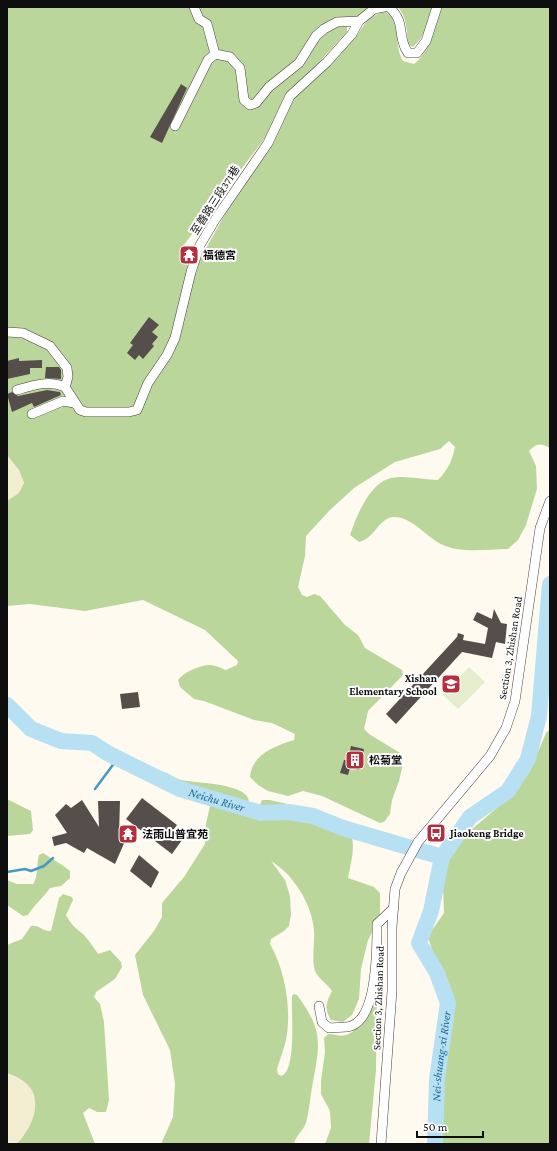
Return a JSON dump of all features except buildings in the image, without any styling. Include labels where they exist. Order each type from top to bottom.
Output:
[{"type":"street","points":[[194,7],[199,19],[207,24],[215,54]]},
{"type":"street","name":"至善路三段371巷","points":[[74,403],[80,410],[86,412],[129,412],[137,410],[148,383],[168,355],[175,338],[191,272],[200,246],[215,220],[268,143],[290,96],[327,62],[352,34],[359,20],[374,9],[384,7]]},
{"type":"street","points":[[389,7],[400,20],[403,46],[408,53],[417,53],[426,41],[437,7]]},
{"type":"street","points":[[215,54],[230,57],[237,63],[242,79],[244,100],[250,105],[256,103],[270,87],[299,63],[316,36],[324,29],[337,22],[359,20]]},
{"type":"street","points":[[175,126],[208,60],[215,54]]},
{"type":"street","points":[[7,332],[23,333],[50,346],[67,368],[68,377],[65,387]]},
{"type":"street","points":[[17,390],[43,383],[58,384],[65,387],[74,403]]},
{"type":"street","points":[[32,414],[63,401],[74,403]]},
{"type":"street","name":"Section 3, Zhishan Road","points":[[381,1144],[392,991],[395,889],[401,873],[418,842],[490,756],[506,728],[515,701],[540,528],[550,501]]},
{"type":"street","points":[[319,1006],[322,1022],[329,1028],[352,1026],[360,1018],[369,1001],[376,977],[377,924],[394,908]]},
{"type":"shaded area","points":[[7,455],[19,470],[24,483],[19,493],[7,501]]},
{"type":"shaded area","points":[[7,1073],[20,1077],[30,1087],[37,1103],[33,1118],[23,1138],[16,1144],[7,1144]]},
{"type":"green space","points":[[7,7],[372,7],[347,24],[347,32],[283,101],[265,138],[180,250],[180,259],[189,266],[199,261],[234,198],[253,173],[295,95],[333,62],[357,35],[368,19],[384,11],[390,15],[395,27],[398,47],[403,61],[414,64],[424,54],[428,46],[441,7],[550,7],[550,448],[544,445],[539,445],[534,446],[529,451],[536,466],[537,489],[526,525],[518,540],[508,549],[465,550],[449,547],[435,541],[413,523],[393,517],[384,521],[369,537],[364,540],[359,542],[350,535],[364,502],[381,482],[400,477],[438,480],[447,469],[454,452],[455,447],[449,441],[440,449],[395,462],[354,488],[329,511],[306,536],[305,556],[298,587],[302,595],[307,597],[314,594],[320,596],[345,625],[358,635],[365,648],[402,670],[403,675],[368,711],[364,729],[369,734],[400,753],[403,764],[392,800],[390,814],[384,822],[380,823],[322,796],[303,791],[288,796],[268,791],[258,785],[250,777],[255,762],[260,757],[272,748],[294,740],[295,734],[272,723],[254,720],[204,701],[194,699],[180,687],[178,680],[184,674],[197,668],[212,665],[226,670],[237,665],[238,661],[205,630],[143,600],[85,611],[30,604],[7,606],[7,501],[19,493],[24,483],[19,470],[7,455]]},
{"type":"green space","points":[[398,7],[433,7],[424,33],[413,47],[408,45],[405,20]]},
{"type":"green space","points":[[469,667],[485,682],[458,709],[443,695]]},
{"type":"green space","points":[[550,729],[550,1144],[440,1144],[443,1082],[454,1014],[450,990],[442,967],[433,954],[428,936],[444,913],[443,886],[447,862],[464,836],[511,796],[530,771],[546,733]]},
{"type":"green space","points":[[161,771],[181,780],[216,784],[234,788],[242,792],[249,800],[248,814],[254,819],[262,800],[270,800],[315,812],[338,821],[351,835],[353,845],[348,878],[374,887],[380,893],[380,917],[368,940],[361,969],[359,999],[352,1015],[343,1022],[331,1020],[327,1013],[327,1006],[328,999],[332,991],[319,977],[315,971],[313,963],[314,930],[310,910],[294,882],[271,861],[285,880],[290,896],[291,915],[289,926],[271,939],[270,944],[280,966],[288,1003],[288,1028],[277,1069],[278,1074],[281,1076],[286,1072],[289,1064],[292,1040],[292,996],[294,994],[297,995],[312,1019],[318,1039],[317,1060],[307,1119],[305,1126],[296,1138],[294,1144],[161,1144],[173,1117],[175,1084],[170,1050],[143,995],[135,955],[154,931],[162,917],[162,903],[184,877],[205,844],[206,824],[210,806],[181,797],[152,778],[155,774]]},
{"type":"green space","points":[[7,799],[31,811],[33,830],[30,834],[7,836]]},
{"type":"green space","points":[[43,853],[70,871],[70,878],[61,886],[50,888],[28,915],[23,916],[7,905],[7,880],[17,884],[33,884],[36,877],[39,855]]},
{"type":"green space","points":[[63,894],[72,897],[73,900],[66,915],[73,926],[85,936],[98,954],[110,950],[121,962],[122,967],[115,979],[96,992],[94,997],[100,1004],[104,1022],[109,1100],[106,1112],[97,1112],[89,1108],[83,1113],[95,1144],[16,1144],[22,1138],[33,1118],[35,1101],[30,1087],[17,1077],[7,1073],[7,945],[22,939],[31,926],[36,926],[51,931],[59,898]]},
{"type":"green space","points":[[377,986],[376,1070],[369,1144],[325,1144],[331,1128],[330,1111],[321,1094],[321,1081],[325,1052],[324,1038],[328,1034],[342,1036],[352,1032],[366,1014]]},
{"type":"waterway","name":"Nei-shuang-xi River","points":[[435,1144],[437,1079],[448,1003],[437,973],[419,943],[431,911],[442,857],[470,817],[508,791],[528,759],[539,716],[550,584]]},
{"type":"waterway","name":"Neichu River","points":[[7,705],[31,729],[61,741],[92,743],[109,754],[180,789],[261,813],[289,812],[313,816],[343,828],[442,857]]},
{"type":"waterway","points":[[95,789],[118,758]]},
{"type":"waterway","points":[[7,872],[25,869],[31,871],[44,866],[53,858]]},
{"type":"place","name":"福德宮","points":[[189,255]]},
{"type":"place","name":"Xishan Elementary School","points":[[451,684]]},
{"type":"place","name":"松菊堂","points":[[355,760]]},
{"type":"place","name":"Jiaokeng Bridge","points":[[436,833]]},
{"type":"place","name":"法雨山普宜苑","points":[[128,834]]}]
